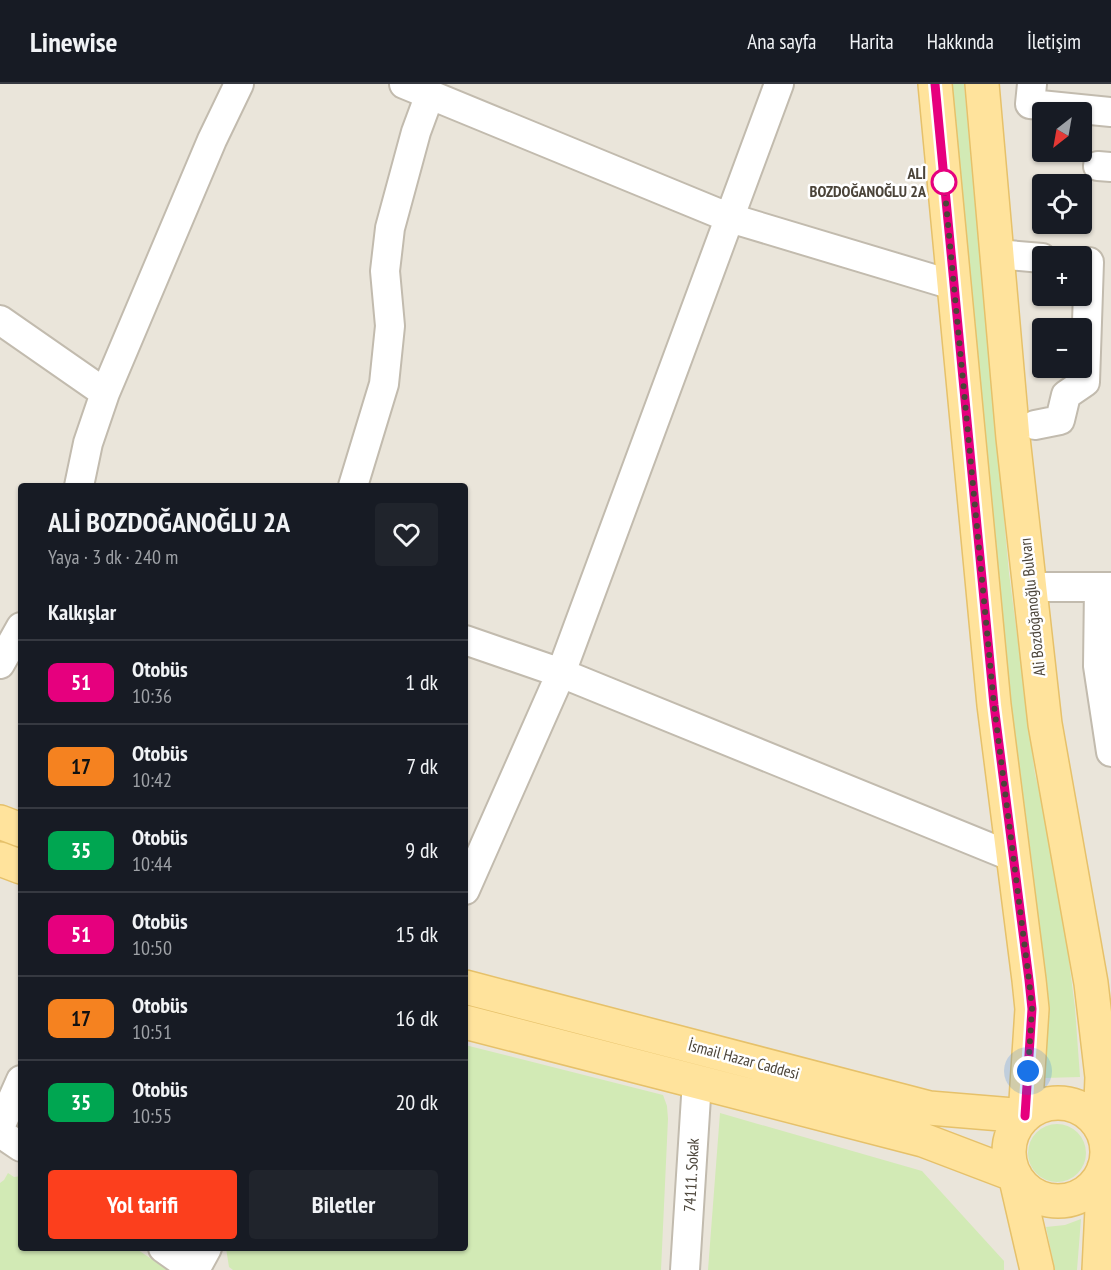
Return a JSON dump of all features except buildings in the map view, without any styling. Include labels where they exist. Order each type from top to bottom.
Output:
[{"type":"main road","points":[[935,84],[994,705],[1032,1009],[1025,1116]]},
{"type":"main road","name":"Ali Bozdoğanoğlu Bulvarı","points":[[982,84],[1012,438],[1045,724],[1102,1007],[1100,1127]]},
{"type":"main road","points":[[0,822],[18,829]]},
{"type":"main road","points":[[0,860],[18,866]]},
{"type":"main road","name":"İsmail Hazar Caddesi","points":[[468,988],[929,1108],[1025,1116]]},
{"type":"main road","name":"İsmail Hazar Caddesi","points":[[468,1023],[923,1140],[1014,1175]]},
{"type":"main road","points":[[1037,1270],[1009,1159],[1010,1143],[1015,1128],[1025,1116],[1038,1107],[1054,1103],[1070,1105],[1085,1111],[1100,1127],[1104,1137],[1107,1153],[1104,1168],[1099,1270]]},
{"type":"main road","points":[[1014,1175],[1024,1188],[1038,1197],[1053,1201],[1070,1200],[1084,1194],[1096,1183],[1104,1168]]},
{"type":"street","points":[[80,483],[88,443],[105,393],[212,140],[239,84]]},
{"type":"street","points":[[468,883],[561,673],[779,84]]},
{"type":"street","points":[[1032,84],[1030,104],[1111,112]]},
{"type":"street","points":[[354,483],[384,384],[390,326],[385,271],[390,228],[416,132],[417,89],[730,218],[953,285]]},
{"type":"street","points":[[996,254],[1032,257]]},
{"type":"street","points":[[1035,425],[1060,420],[1066,395],[1085,382],[1094,262]]},
{"type":"street","points":[[0,320],[105,393]]},
{"type":"street","points":[[1029,587],[1105,587],[1098,666],[1111,752]]},
{"type":"street","points":[[0,664],[18,632]]},
{"type":"street","points":[[468,641],[561,673],[1013,856]]},
{"type":"street","name":"74111. Sokak","points":[[686,1270],[697,1081]]},
{"type":"street","points":[[0,1127],[18,1087]]},
{"type":"street","points":[[0,1133],[18,1145]]},
{"type":"street","points":[[167,1251],[195,1270],[205,1251]]},
{"type":"shaded area","points":[[0,84],[1111,84],[1111,1270],[0,1270]]},
{"type":"green space","points":[[952,84],[964,84],[1009,573],[1035,774],[1057,866],[1075,1008],[1080,1077],[1044,1078],[1047,1006],[1033,870],[1004,652]]},
{"type":"green space","points":[[468,1046],[663,1095],[668,1119],[661,1270],[233,1270],[229,1267],[226,1251],[468,1251]]},
{"type":"green space","points":[[720,1113],[922,1171],[1004,1261],[1004,1270],[708,1270]]},
{"type":"green space","points":[[1057,1124],[1073,1129],[1081,1137],[1086,1153],[1081,1169],[1073,1177],[1057,1182],[1041,1177],[1033,1169],[1028,1153],[1033,1137],[1041,1129]]},
{"type":"green space","points":[[8,1173],[14,1177],[18,1176],[18,1251],[140,1251],[168,1270],[0,1270],[0,1183]]},
{"type":"green space","points":[[1081,1219],[1077,1270],[1055,1270],[1046,1227],[1065,1225]]},
{"type":"bus line","name":"51","points":[[935,84],[994,705],[1032,1009],[1025,1116]]},
{"type":"place","name":"ALİ BOZDOĞANOĞLU 2A","points":[[944,182]]},
{"type":"route","points":[[944,182],[994,705],[1032,1009],[1028,1071]]}]
